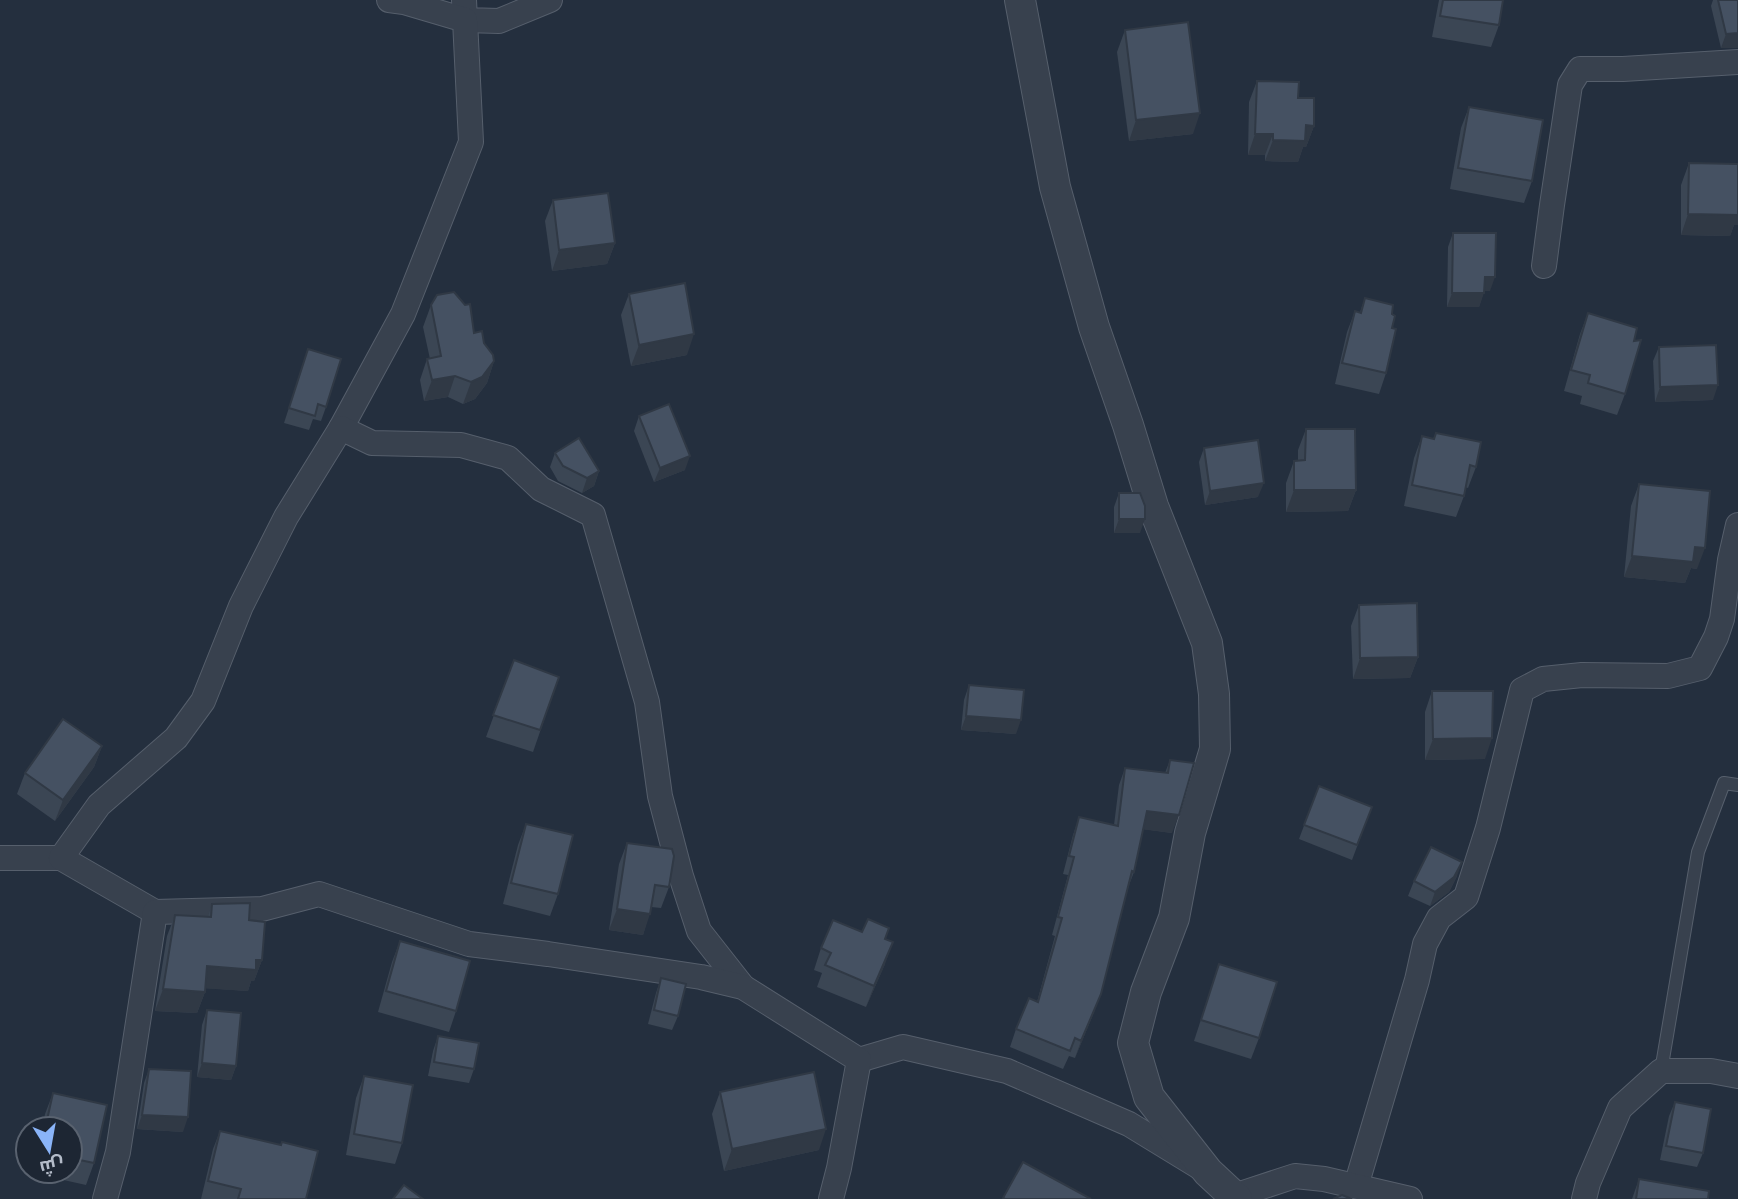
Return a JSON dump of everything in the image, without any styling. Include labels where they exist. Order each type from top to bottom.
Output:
[{"type":"street","points":[[389,0],[465,10],[499,21],[550,0]]},
{"type":"street","points":[[1020,0],[1055,187],[1094,327],[1153,506],[1207,643],[1214,694],[1215,749],[1190,833],[1174,918],[1146,992],[1133,1043],[1149,1097],[1208,1172],[1236,1197],[1295,1176],[1324,1179],[1410,1199]]},
{"type":"street","points":[[61,858],[99,805],[176,738],[203,701],[241,606],[286,517],[341,428],[403,314],[471,142],[465,10]]},
{"type":"street","points":[[1544,266],[1570,85],[1580,69],[1738,62]]},
{"type":"street","points":[[341,428],[372,443],[461,445],[508,458],[541,489],[593,515],[646,702],[660,796],[681,876],[699,930],[743,987]]},
{"type":"street","points":[[1356,1186],[1425,944],[1439,918],[1466,897],[1488,828],[1522,690],[1543,679],[1582,675],[1668,676],[1700,668],[1722,620],[1738,525]]},
{"type":"street","points":[[0,858],[61,858],[155,912],[262,909],[319,894],[470,944],[701,977],[743,987],[859,1060],[903,1047],[1007,1071],[1129,1124],[1208,1172]]},
{"type":"street","points":[[105,1199],[118,1152],[155,912]]},
{"type":"street","points":[[831,1199],[859,1060]]},
{"type":"street","points":[[1584,1199],[1588,1182],[1620,1108],[1661,1071],[1711,1071],[1738,1076]]},
{"type":"lane","points":[[1661,1071],[1698,852],[1724,783],[1738,785]]},
{"type":"building","points":[[1443,0],[1503,0],[1499,25],[1440,16]]},
{"type":"building","points":[[1718,0],[1738,0],[1738,33],[1726,34]]},
{"type":"building","points":[[1188,22],[1200,113],[1136,120],[1125,30]]},
{"type":"building","points":[[1257,81],[1299,82],[1298,98],[1314,98],[1314,126],[1306,125],[1305,141],[1273,140],[1273,134],[1255,134]]},
{"type":"building","points":[[1469,107],[1543,120],[1532,181],[1458,168]]},
{"type":"building","points":[[1689,163],[1738,164],[1738,215],[1688,214]]},
{"type":"building","points":[[608,193],[615,243],[559,250],[553,200]]},
{"type":"building","points":[[1453,233],[1496,233],[1495,277],[1485,277],[1484,293],[1452,293]]},
{"type":"building","points":[[685,283],[694,334],[639,345],[629,294]]},
{"type":"building","points":[[454,292],[465,305],[470,304],[474,333],[482,331],[484,343],[493,355],[494,361],[482,377],[471,382],[455,376],[432,380],[427,359],[441,356],[431,305],[437,295]]},
{"type":"building","points":[[1365,298],[1393,305],[1392,314],[1395,316],[1392,328],[1396,329],[1386,373],[1342,363],[1355,311],[1361,313]]},
{"type":"building","points":[[1588,313],[1637,328],[1634,341],[1641,340],[1625,394],[1588,383],[1590,375],[1571,370]]},
{"type":"building","points":[[1716,345],[1718,385],[1660,387],[1659,347]]},
{"type":"building","points":[[308,349],[341,359],[326,407],[318,404],[315,416],[289,408]]},
{"type":"building","points":[[669,404],[690,456],[660,468],[639,416]]},
{"type":"building","points":[[1306,429],[1355,429],[1356,490],[1294,490],[1294,461],[1305,460]]},
{"type":"building","points":[[1436,433],[1481,442],[1476,467],[1470,465],[1464,496],[1412,485],[1422,436],[1434,439]]},
{"type":"building","points":[[579,438],[599,471],[587,478],[563,466],[555,453]]},
{"type":"building","points":[[1258,440],[1264,483],[1210,491],[1204,448]]},
{"type":"building","points":[[1639,484],[1710,491],[1705,548],[1695,547],[1693,562],[1632,556]]},
{"type":"building","points":[[1119,493],[1140,493],[1145,506],[1145,519],[1119,519]]},
{"type":"building","points":[[1417,603],[1418,657],[1360,658],[1359,605]]},
{"type":"building","points":[[514,660],[559,677],[540,730],[493,715]]},
{"type":"building","points":[[969,685],[1024,690],[1021,720],[966,716]]},
{"type":"building","points":[[1432,691],[1493,691],[1492,738],[1433,739]]},
{"type":"building","points":[[63,719],[102,746],[63,800],[25,773]]},
{"type":"building","points":[[1170,760],[1194,763],[1179,815],[1147,811],[1134,872],[1132,871],[1101,994],[1081,1041],[1075,1038],[1070,1051],[1016,1029],[1029,998],[1038,1002],[1062,918],[1058,917],[1074,857],[1069,856],[1079,817],[1118,826],[1125,768],[1168,773]]},
{"type":"building","points":[[1319,786],[1372,807],[1357,845],[1304,825]]},
{"type":"building","points":[[526,824],[573,835],[558,894],[511,883]]},
{"type":"building","points":[[627,843],[672,849],[674,856],[669,887],[655,885],[650,914],[617,909]]},
{"type":"building","points":[[1431,847],[1462,862],[1454,877],[1435,892],[1414,881]]},
{"type":"building","points":[[250,903],[249,920],[265,922],[262,960],[256,960],[256,970],[207,966],[205,992],[163,989],[175,915],[211,917],[212,904]]},
{"type":"building","points":[[868,919],[889,928],[885,939],[893,942],[874,986],[825,965],[831,953],[821,948],[833,920],[862,932]]},
{"type":"building","points":[[400,941],[470,961],[456,1011],[386,991]]},
{"type":"building","points":[[1219,964],[1277,982],[1259,1038],[1201,1020]]},
{"type":"building","points":[[661,978],[686,984],[678,1016],[654,1010]]},
{"type":"building","points":[[207,1010],[241,1013],[236,1066],[202,1063]]},
{"type":"building","points":[[438,1036],[479,1043],[474,1069],[434,1062]]},
{"type":"building","points":[[149,1069],[191,1071],[188,1117],[142,1115]]},
{"type":"building","points":[[814,1072],[826,1129],[732,1149],[720,1092]]},
{"type":"building","points":[[364,1076],[413,1085],[402,1143],[354,1134]]},
{"type":"building","points":[[53,1093],[107,1105],[94,1163],[84,1161],[84,1115],[48,1115]]},
{"type":"building","points":[[1675,1102],[1711,1109],[1703,1153],[1666,1146]]},
{"type":"building","points":[[220,1131],[318,1151],[306,1199],[238,1199],[241,1189],[208,1181]]},
{"type":"building","points":[[1023,1162],[1091,1199],[1003,1198]]},
{"type":"building","points":[[1639,1179],[1709,1191],[1708,1199],[1636,1199]]},
{"type":"building","points":[[404,1185],[423,1199],[393,1199]]},
{"type":"building","points":[[1342,1195],[1352,1199],[1333,1199]]}]
